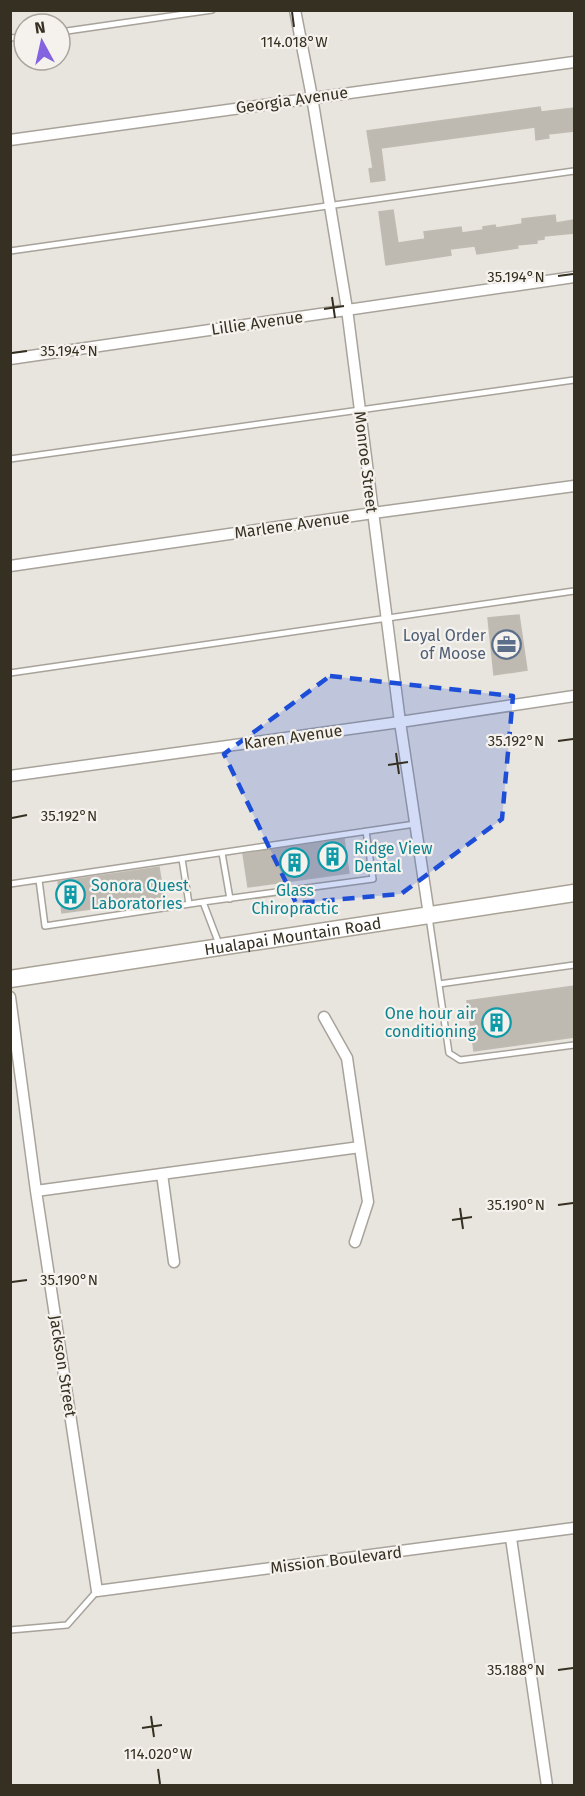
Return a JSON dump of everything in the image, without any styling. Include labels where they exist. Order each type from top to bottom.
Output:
[{"type":"main road","name":"Hualapai Mountain Road","points":[[10,979],[574,893]]},
{"type":"street","name":"Monroe Street","points":[[295,10],[312,97],[347,309],[400,722],[429,915]]},
{"type":"street","name":"Georgia Avenue","points":[[10,140],[574,62]]},
{"type":"street","name":"Lillie Avenue","points":[[10,359],[574,277]]},
{"type":"street","name":"Marlene Avenue","points":[[10,567],[373,513],[574,486]]},
{"type":"street","name":"Karen Avenue","points":[[10,776],[574,696]]},
{"type":"street","name":"Jackson Street","points":[[10,997],[36,1191],[97,1591]]},
{"type":"street","points":[[324,1017],[347,1058],[368,1202],[355,1242]]},
{"type":"street","points":[[36,1191],[360,1147]]},
{"type":"street","points":[[162,1174],[174,1262]]},
{"type":"street","name":"Mission Boulevard","points":[[97,1591],[574,1528]]},
{"type":"street","points":[[511,1538],[547,1785]]},
{"type":"lane","points":[[72,30],[212,10]]},
{"type":"lane","points":[[10,251],[574,171]]},
{"type":"lane","points":[[10,459],[574,380]]},
{"type":"lane","points":[[10,674],[574,591]]},
{"type":"lane","points":[[10,884],[416,824]]},
{"type":"lane","points":[[39,880],[45,926],[374,879],[366,831]]},
{"type":"lane","points":[[222,853],[231,898]]},
{"type":"lane","points":[[182,859],[189,904]]},
{"type":"lane","points":[[203,902],[220,947]]},
{"type":"lane","points":[[429,915],[449,1053],[460,1060],[574,1045]]},
{"type":"lane","points":[[440,984],[574,965]]},
{"type":"lane","points":[[10,1630],[67,1625],[97,1591]]},
{"type":"highlighted area","points":[[330,676],[513,696],[502,819],[401,894],[296,903],[224,754]]},
{"type":"building","points":[[540,107],[541,112],[574,108],[574,131],[548,134],[549,138],[536,140],[535,127],[381,148],[385,180],[371,182],[369,169],[373,168],[367,131]]},
{"type":"building","points":[[393,210],[398,243],[425,239],[424,232],[461,227],[462,233],[483,230],[483,227],[495,225],[496,228],[522,224],[522,219],[555,215],[556,223],[574,220],[574,233],[544,236],[544,239],[537,240],[537,243],[517,245],[518,248],[477,254],[475,246],[450,249],[451,255],[386,265],[379,212]]},
{"type":"building","name":"Loyal Order of Moose","points":[[519,615],[527,670],[494,675],[488,618]]},
{"type":"building","points":[[344,839],[349,873],[248,887],[243,854]]},
{"type":"building","points":[[159,867],[164,899],[62,913],[58,882]]},
{"type":"building","points":[[574,986],[574,1037],[474,1051],[467,1001]]},
{"type":"place","name":"Loyal Order of Moose","points":[[507,644]]},
{"type":"place","name":"Ridge View Dental","points":[[333,857]]},
{"type":"place","name":"Glass Chiropractic","points":[[295,862]]},
{"type":"place","name":"Sonora Quest Laboratories","points":[[70,894]]},
{"type":"place","name":"One hour air conditioning","points":[[497,1022]]}]
